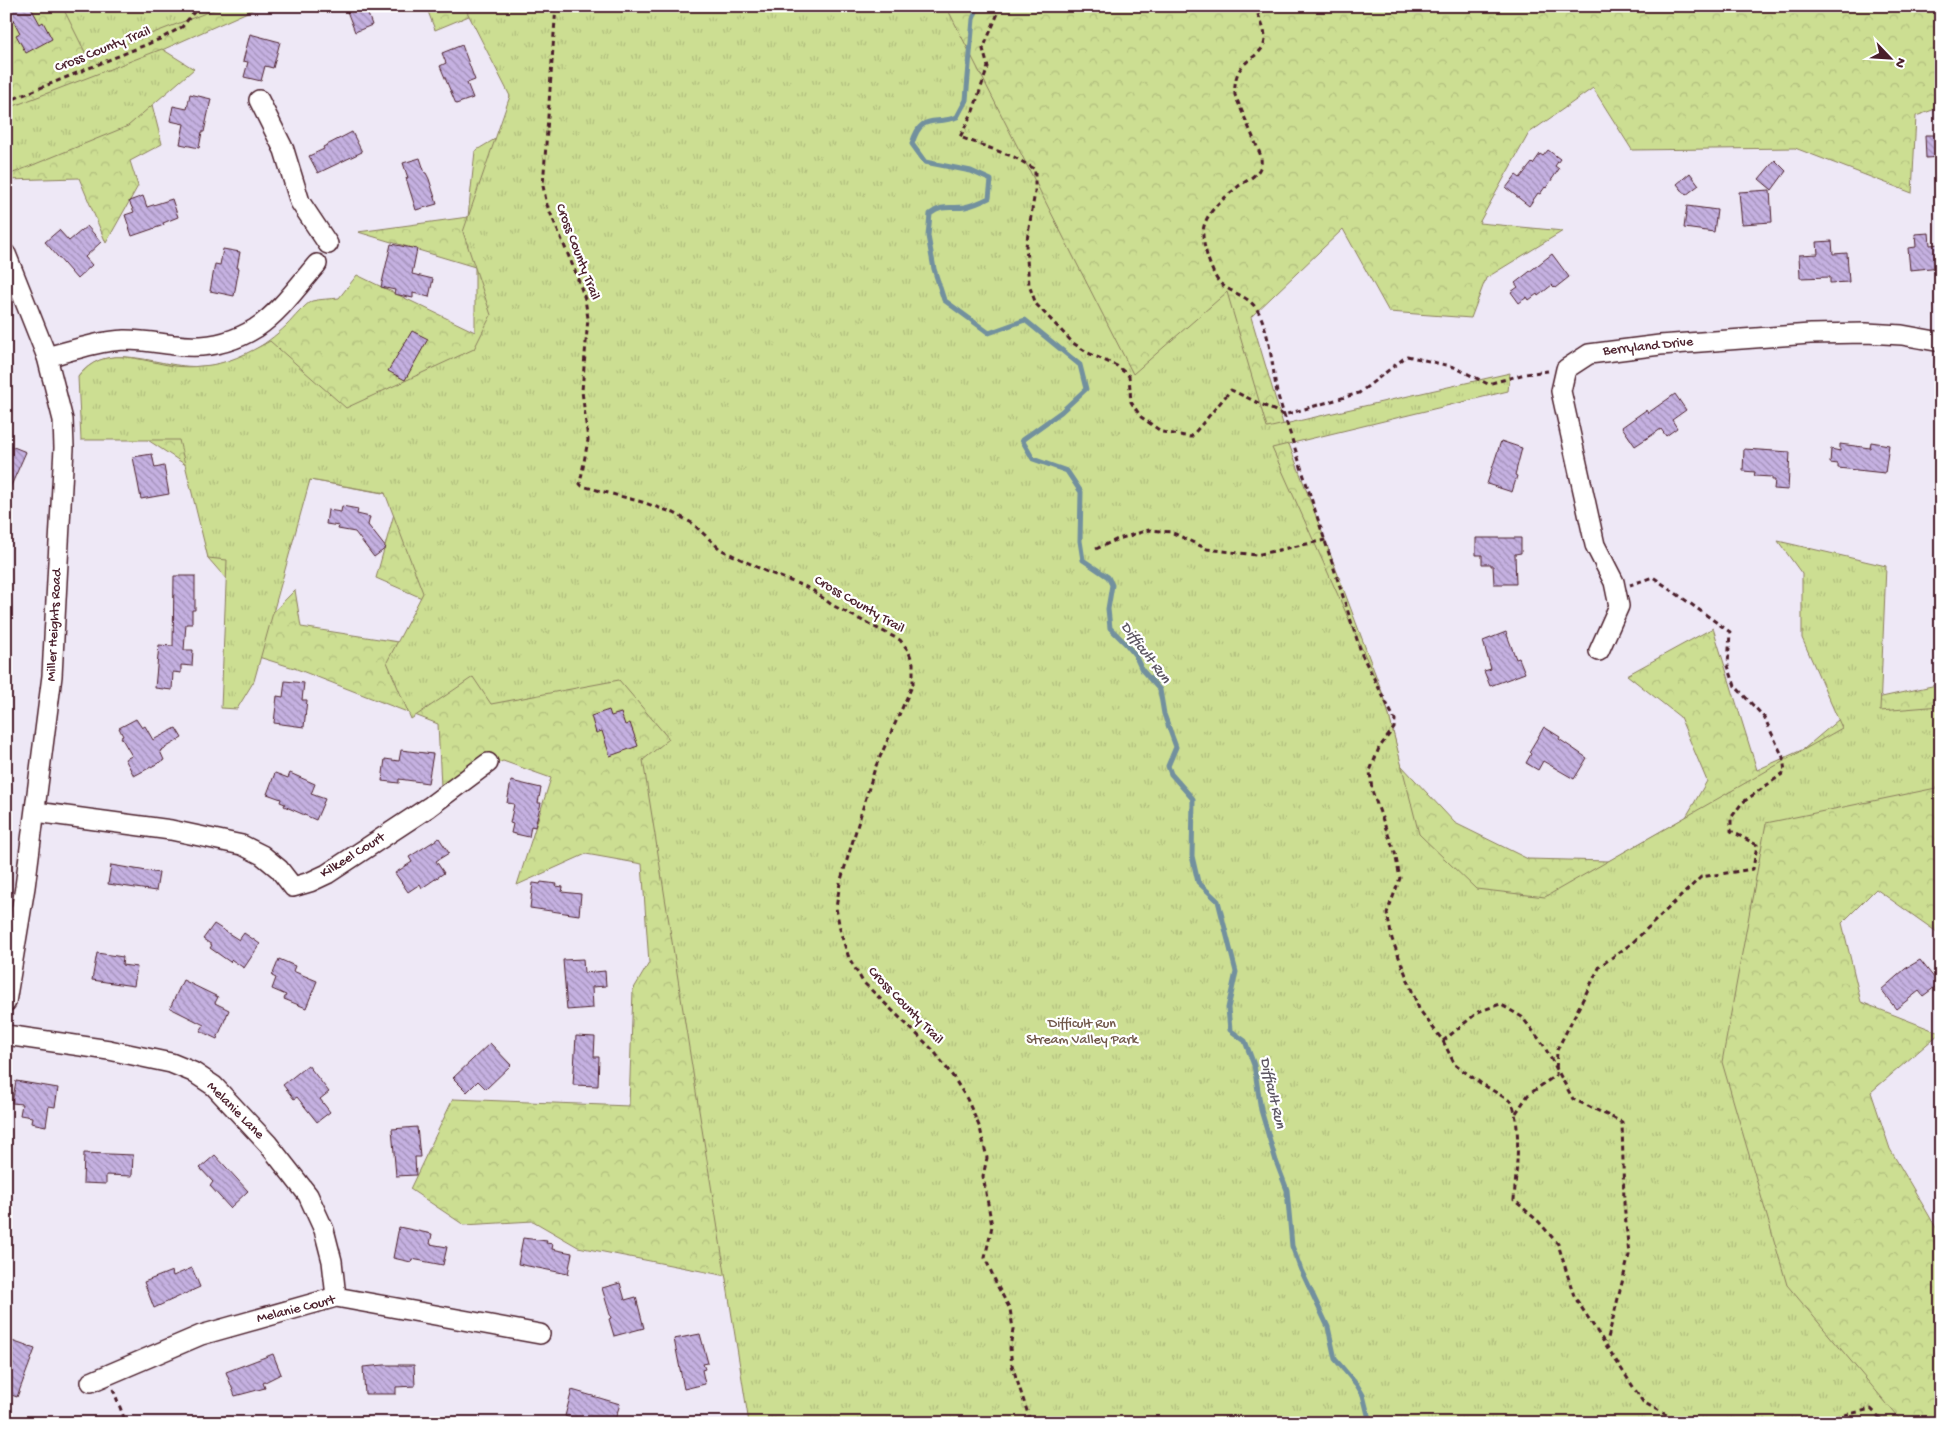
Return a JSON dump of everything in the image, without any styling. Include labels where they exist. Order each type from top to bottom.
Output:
[{"type":"street","points":[[259,100],[284,150],[300,202],[328,244]]},
{"type":"street","name":"Miller Heights Road","points":[[6,254],[47,357],[63,420],[64,455],[52,676],[36,812],[6,1002]]},
{"type":"street","points":[[47,357],[108,341],[140,340],[199,347],[226,342],[240,337],[257,327],[280,307],[317,264]]},
{"type":"street","name":"Berryland Drive","points":[[1566,369],[1589,354],[1660,345],[1804,335],[1866,333],[1902,335],[1941,342]]},
{"type":"street","points":[[1566,369],[1561,391],[1595,545],[1614,582],[1619,606],[1599,651]]},
{"type":"street","name":"Kilkeel Court","points":[[36,812],[171,830],[242,845],[279,869],[293,887],[327,874],[429,807],[488,763]]},
{"type":"street","name":"Melanie Lane","points":[[6,1035],[109,1050],[171,1062],[193,1072],[214,1086],[268,1144],[313,1204],[324,1230],[332,1261],[336,1297]]},
{"type":"street","name":"Melanie Court","points":[[100,1378],[201,1335],[336,1297],[540,1334]]},
{"type":"path","name":"Cross County Trail","points":[[6,102],[160,39],[182,27],[199,6]]},
{"type":"path","name":"Cross County Trail","points":[[556,6],[543,186],[547,205],[582,292],[588,318],[582,391],[588,440],[580,484],[674,513],[692,523],[720,549],[765,571],[811,589],[832,604],[900,640],[908,650],[913,664],[913,684],[875,768],[840,883],[836,908],[841,934],[849,958],[863,982],[933,1050],[967,1099],[980,1128],[987,1158],[983,1176],[992,1226],[986,1258],[1010,1309],[1013,1329],[1010,1348],[1012,1365],[1030,1423]]},
{"type":"path","points":[[1001,6],[983,49],[988,67],[973,111],[960,137],[1014,157],[1035,169],[1035,192],[1026,246],[1029,285],[1036,304],[1073,343],[1088,353],[1117,366],[1129,376],[1131,402],[1141,416],[1162,432],[1191,437],[1232,390],[1284,415],[1359,393],[1407,356],[1454,367],[1488,384],[1525,374],[1566,369]]},
{"type":"path","points":[[1254,6],[1266,38],[1263,48],[1238,69],[1234,84],[1234,95],[1262,156],[1261,167],[1253,176],[1214,208],[1204,223],[1202,236],[1212,271],[1220,282],[1244,296],[1257,309],[1265,331],[1277,394],[1362,655],[1395,720],[1394,728],[1379,748],[1370,771],[1372,791],[1395,853],[1400,878],[1387,913],[1392,939],[1419,1009],[1443,1041],[1456,1065],[1482,1084],[1512,1102],[1516,1113],[1518,1149],[1514,1200],[1539,1222],[1558,1244],[1574,1296],[1644,1402],[1681,1423]]},
{"type":"path","points":[[1096,549],[1149,530],[1171,532],[1207,549],[1256,556],[1325,540]]},
{"type":"path","points":[[1516,1113],[1528,1096],[1556,1075],[1557,1050],[1600,966],[1630,944],[1701,877],[1753,869],[1757,845],[1730,831],[1731,818],[1742,803],[1784,772],[1783,757],[1764,717],[1735,686],[1728,666],[1730,632],[1653,577],[1616,590]]},
{"type":"path","points":[[1443,1041],[1478,1012],[1500,1004],[1522,1017],[1542,1044],[1573,1099],[1622,1122],[1624,1203],[1629,1255],[1606,1343]]},
{"type":"path","points":[[100,1378],[126,1423]]},
{"type":"path","points":[[1809,1423],[1871,1409],[1885,1423]]},
{"type":"green space","points":[[6,6],[261,6],[162,50],[147,85],[162,144],[130,161],[138,186],[106,243],[79,178],[6,180]]},
{"type":"green space","points":[[62,6],[224,6],[88,58]]},
{"type":"green space","points":[[426,6],[493,6],[435,30]]},
{"type":"green space","name":"Difficult Run Stream Valley Park","points":[[464,6],[946,6],[1133,374],[1227,292],[1267,428],[1510,373],[1508,391],[1272,448],[1385,700],[1419,834],[1476,889],[1545,897],[1842,728],[1802,638],[1802,574],[1778,541],[1886,566],[1880,711],[1941,706],[1941,787],[1766,823],[1722,1062],[1787,1285],[1903,1423],[749,1423],[643,760],[669,739],[619,680],[491,704],[473,677],[411,719],[387,662],[423,593],[385,493],[310,480],[254,681],[237,709],[221,708],[227,560],[208,558],[179,440],[81,440],[78,377],[99,360],[111,357],[136,358],[161,364],[191,367],[210,365],[237,358],[270,341],[346,408],[474,349],[491,315],[463,232],[510,96]]},
{"type":"green space","name":"Difficult Run Stream Valley Park","points":[[513,6],[1941,6],[1941,107],[1916,116],[1912,193],[1795,148],[1632,150],[1593,88],[1529,133],[1479,223],[1563,231],[1486,278],[1471,318],[1389,312],[1343,229],[1251,317],[1289,444],[1385,700],[1401,765],[1455,823],[1528,859],[1609,861],[1686,817],[1707,781],[1680,717],[1627,675],[1713,628],[1757,770],[1804,749],[1859,702],[1941,684],[1941,935],[1876,889],[1842,923],[1861,1002],[1940,1033],[1871,1092],[1890,1149],[1941,1236],[1941,1423],[754,1423],[732,1277],[578,1247],[533,1221],[464,1225],[410,1189],[453,1099],[629,1106],[633,990],[649,963],[642,864],[586,854],[517,885],[551,778],[503,761],[441,787],[438,724],[294,668],[236,650],[295,590],[301,627],[405,643],[431,602],[376,578],[399,496],[310,480],[269,581],[242,597],[208,558],[195,471],[128,427],[78,377],[91,365],[105,359],[120,357],[188,366],[204,366],[239,358],[269,340],[312,301],[339,298],[357,275],[475,332],[475,267],[358,232],[468,217],[475,151],[505,133],[510,96]]},
{"type":"green space","points":[[162,49],[194,69],[128,126],[6,176],[6,109]]},
{"type":"building","points":[[6,6],[30,6],[40,24],[43,22],[52,39],[26,53],[16,35],[20,33]]},
{"type":"building","points":[[345,6],[365,6],[372,25],[355,32]]},
{"type":"building","points":[[250,34],[280,42],[273,68],[265,66],[261,81],[244,77],[248,62],[243,61]]},
{"type":"building","points":[[462,45],[475,80],[467,83],[473,98],[456,104],[440,66],[446,63],[442,53]]},
{"type":"building","points":[[190,94],[211,99],[199,148],[180,144],[184,124],[170,121],[173,106],[187,109]]},
{"type":"building","points":[[352,132],[362,152],[318,173],[309,156]]},
{"type":"building","points":[[1925,135],[1941,135],[1941,157],[1926,158]]},
{"type":"building","points":[[1548,150],[1560,159],[1555,166],[1559,169],[1546,188],[1540,194],[1538,193],[1529,206],[1506,188],[1516,175],[1520,178],[1540,154],[1543,156]]},
{"type":"building","points":[[420,158],[437,204],[416,210],[403,163]]},
{"type":"building","points":[[1775,160],[1786,171],[1772,190],[1759,179]]},
{"type":"building","points":[[1690,173],[1699,185],[1686,195],[1677,184]]},
{"type":"building","points":[[1770,190],[1772,222],[1742,224],[1739,192]]},
{"type":"building","points":[[143,196],[147,207],[172,199],[178,217],[163,223],[164,225],[132,236],[125,215],[134,212],[129,201]]},
{"type":"building","points":[[1687,206],[1717,210],[1714,232],[1684,228]]},
{"type":"building","points":[[87,226],[101,242],[85,257],[92,265],[77,279],[45,242],[59,230],[69,241]]},
{"type":"building","points":[[1929,233],[1930,245],[1939,244],[1941,267],[1910,270],[1908,248],[1916,247],[1915,234]]},
{"type":"building","points":[[1832,241],[1833,254],[1847,253],[1849,282],[1830,283],[1830,277],[1800,278],[1799,255],[1818,254],[1817,242]]},
{"type":"building","points":[[391,244],[417,249],[412,274],[433,279],[429,297],[413,293],[413,298],[394,294],[395,290],[381,287]]},
{"type":"building","points":[[223,249],[240,252],[234,296],[210,291],[215,264],[220,265]]},
{"type":"building","points":[[1552,254],[1569,277],[1555,288],[1552,285],[1538,296],[1537,294],[1529,300],[1527,297],[1519,303],[1511,292],[1518,287],[1515,283]]},
{"type":"building","points":[[412,331],[428,339],[405,380],[388,371]]},
{"type":"building","points":[[1675,394],[1686,410],[1672,420],[1677,428],[1666,436],[1661,429],[1635,446],[1622,427],[1646,410],[1648,413]]},
{"type":"building","points":[[1501,441],[1522,448],[1512,492],[1487,484]]},
{"type":"building","points":[[1871,442],[1889,445],[1885,473],[1838,468],[1838,464],[1830,463],[1831,449],[1840,451],[1840,444],[1870,448]]},
{"type":"building","points":[[6,444],[26,452],[6,497]]},
{"type":"building","points":[[1744,449],[1790,452],[1788,490],[1774,489],[1775,480],[1772,480],[1772,477],[1754,476],[1755,472],[1743,471]]},
{"type":"building","points":[[152,454],[155,468],[164,466],[169,494],[141,499],[133,457]]},
{"type":"building","points":[[342,506],[358,509],[357,514],[370,517],[368,525],[386,548],[374,557],[355,532],[338,529],[339,526],[326,524],[328,510],[341,512]]},
{"type":"building","points":[[1476,538],[1521,538],[1521,553],[1515,554],[1516,584],[1494,584],[1493,566],[1491,564],[1482,564],[1482,555],[1476,555]]},
{"type":"building","points":[[174,576],[195,576],[195,610],[192,610],[192,624],[186,624],[184,650],[193,650],[192,666],[181,665],[181,673],[173,672],[172,690],[155,688],[159,645],[173,646]]},
{"type":"building","points":[[1506,632],[1516,659],[1519,658],[1525,673],[1490,686],[1484,671],[1491,669],[1483,641]]},
{"type":"building","points":[[285,681],[304,683],[302,700],[307,700],[304,727],[274,723],[277,696],[283,697]]},
{"type":"building","points":[[609,710],[611,716],[621,713],[625,725],[630,723],[638,746],[610,756],[602,731],[596,733],[591,716]]},
{"type":"building","points":[[136,719],[142,728],[145,726],[153,740],[176,728],[182,738],[160,751],[164,760],[134,776],[125,759],[132,756],[121,737],[123,736],[119,728]]},
{"type":"building","points":[[1544,727],[1587,758],[1574,779],[1543,761],[1538,770],[1526,763],[1531,754],[1529,752]]},
{"type":"building","points":[[401,750],[433,754],[428,783],[399,779],[399,783],[382,781],[385,759],[399,761]]},
{"type":"building","points":[[275,773],[288,778],[290,773],[315,784],[311,794],[325,799],[316,820],[284,806],[285,804],[280,802],[281,799],[267,794]]},
{"type":"building","points":[[511,781],[541,788],[538,803],[541,803],[535,827],[531,826],[529,837],[511,833],[513,824],[510,823],[514,804],[507,803]]},
{"type":"building","points":[[439,838],[449,853],[436,861],[444,873],[422,888],[420,884],[408,892],[395,873],[412,862],[409,857]]},
{"type":"building","points":[[111,865],[159,873],[156,891],[108,884]]},
{"type":"building","points":[[541,882],[557,884],[556,886],[563,887],[562,892],[581,894],[579,915],[530,908],[533,883],[540,884]]},
{"type":"building","points":[[214,924],[239,940],[244,933],[260,944],[244,968],[232,960],[230,962],[210,948],[212,945],[203,939]]},
{"type":"building","points":[[97,953],[123,957],[122,965],[137,967],[134,986],[92,980]]},
{"type":"building","points":[[279,959],[295,966],[293,971],[317,981],[306,1008],[284,999],[286,995],[272,989],[276,978],[272,976]]},
{"type":"building","points":[[583,959],[584,973],[605,971],[606,986],[592,987],[593,1008],[567,1010],[563,960]]},
{"type":"building","points":[[1920,960],[1939,984],[1923,996],[1919,991],[1896,1009],[1881,990],[1905,969]]},
{"type":"building","points":[[183,980],[218,997],[215,1003],[229,1010],[217,1039],[200,1031],[204,1025],[170,1008]]},
{"type":"building","points":[[576,1036],[595,1037],[594,1057],[599,1057],[598,1086],[573,1085]]},
{"type":"building","points":[[490,1043],[511,1065],[486,1089],[478,1081],[467,1092],[453,1078]]},
{"type":"building","points":[[308,1065],[329,1092],[320,1099],[330,1112],[317,1122],[297,1097],[294,1099],[283,1085]]},
{"type":"building","points":[[16,1081],[58,1088],[55,1107],[49,1106],[46,1126],[31,1123],[32,1117],[20,1115],[22,1104],[12,1103]]},
{"type":"building","points":[[417,1127],[420,1157],[415,1157],[416,1175],[396,1176],[392,1129]]},
{"type":"building","points":[[84,1153],[133,1155],[132,1176],[106,1175],[106,1184],[83,1183]]},
{"type":"building","points":[[215,1155],[248,1191],[230,1208],[210,1186],[213,1182],[200,1168]]},
{"type":"building","points":[[399,1227],[432,1234],[430,1244],[447,1247],[443,1265],[412,1259],[411,1262],[393,1258]]},
{"type":"building","points":[[523,1238],[547,1241],[546,1243],[553,1244],[552,1249],[572,1253],[568,1274],[518,1264]]},
{"type":"building","points":[[192,1268],[200,1287],[154,1308],[144,1282],[172,1271],[173,1276]]},
{"type":"building","points":[[620,1283],[625,1300],[636,1297],[644,1328],[614,1336],[602,1288]]},
{"type":"building","points":[[700,1334],[708,1363],[703,1364],[705,1369],[702,1370],[705,1384],[684,1389],[674,1339]]},
{"type":"building","points":[[6,1339],[35,1349],[17,1397],[6,1393]]},
{"type":"building","points":[[273,1354],[281,1374],[263,1383],[265,1388],[235,1396],[226,1372]]},
{"type":"building","points":[[414,1365],[415,1386],[396,1387],[396,1394],[365,1394],[363,1367]]},
{"type":"building","points":[[572,1390],[620,1404],[614,1423],[595,1419],[594,1423],[583,1423],[565,1416]]},
{"type":"waterway","name":"Difficult Run","points":[[978,6],[973,19],[966,100],[957,117],[924,124],[916,134],[912,144],[925,162],[971,171],[991,180],[989,198],[965,207],[939,209],[930,214],[928,236],[934,269],[944,300],[989,333],[1025,320],[1080,365],[1086,389],[1061,412],[1022,440],[1033,459],[1067,471],[1081,492],[1080,541],[1083,560],[1108,577],[1112,585],[1108,609],[1110,628],[1135,655],[1142,670],[1160,690],[1164,714],[1176,747],[1168,766],[1171,774],[1193,799],[1192,856],[1198,882],[1218,901],[1236,972],[1228,1008],[1230,1030],[1245,1041],[1254,1065],[1261,1110],[1287,1190],[1292,1246],[1301,1270],[1328,1327],[1335,1359],[1363,1395],[1370,1423]]}]
